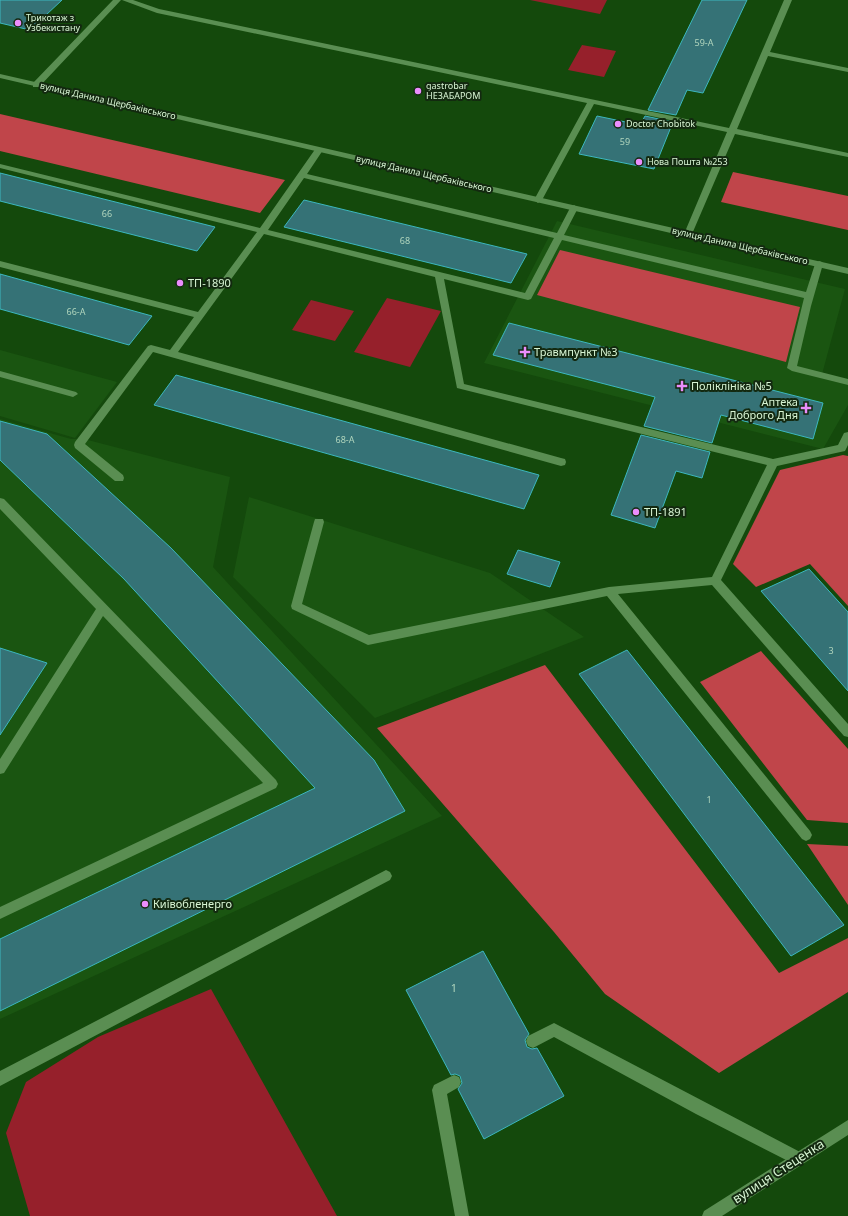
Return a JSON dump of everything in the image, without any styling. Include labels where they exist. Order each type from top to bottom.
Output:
[{"type":"main road","points":[[36,85],[117,0]]},
{"type":"main road","points":[[126,0],[157,11],[848,155]]},
{"type":"main road","points":[[688,234],[788,0]]},
{"type":"main road","points":[[765,53],[848,70]]},
{"type":"main road","name":"вулиця Данила Щербаківського","points":[[0,76],[848,271]]},
{"type":"main road","points":[[538,200],[592,102]]},
{"type":"main road","points":[[172,354],[263,230],[319,150]]},
{"type":"main road","points":[[0,166],[528,296],[574,208]]},
{"type":"main road","points":[[302,175],[809,296]]},
{"type":"main road","points":[[0,264],[200,316]]},
{"type":"main road","points":[[819,264],[809,296],[792,368],[848,382]]},
{"type":"main road","points":[[439,275],[460,386],[773,462],[841,448],[848,436]]},
{"type":"main road","points":[[119,478],[79,445],[151,348],[561,462]]},
{"type":"main road","points":[[0,374],[73,394]]},
{"type":"main road","points":[[715,581],[773,462]]},
{"type":"main road","points":[[0,502],[272,784],[0,914]]},
{"type":"main road","points":[[319,522],[296,606],[368,640],[609,591],[715,581]]},
{"type":"main road","points":[[715,581],[848,732]]},
{"type":"main road","points":[[609,591],[806,835]]},
{"type":"main road","points":[[0,769],[103,608]]},
{"type":"main road","points":[[0,1079],[386,876]]},
{"type":"main road","points":[[533,1041],[554,1030],[701,1109],[797,1158]]},
{"type":"main road","points":[[454,1082],[439,1090],[462,1216]]},
{"type":"main road","name":"вулиця Стеценка","points":[[709,1216],[797,1158],[848,1127]]},
{"type":"shaded area","points":[[530,0],[607,0],[600,14]]},
{"type":"shaded area","points":[[582,45],[616,51],[604,77],[568,70]]},
{"type":"shaded area","points":[[0,114],[285,180],[260,213],[0,151]]},
{"type":"shaded area","points":[[733,172],[848,196],[848,230],[721,202]]},
{"type":"shaded area","points":[[557,221],[845,289],[821,378],[848,385],[848,405],[823,449],[484,363]]},
{"type":"shaded area","points":[[560,250],[800,307],[786,362],[537,295]]},
{"type":"shaded area","points":[[387,298],[441,311],[410,367],[354,352]]},
{"type":"shaded area","points":[[311,300],[354,311],[335,341],[292,330]]},
{"type":"shaded area","points":[[0,350],[117,382],[75,438],[0,416]]},
{"type":"shaded area","points":[[0,419],[71,439],[84,439],[230,477],[213,567],[442,816],[0,1019]]},
{"type":"shaded area","points":[[843,455],[848,456],[848,606],[810,564],[756,587],[733,564],[780,470]]},
{"type":"shaded area","points":[[249,497],[490,573],[584,637],[375,718],[233,577]]},
{"type":"shaded area","points":[[761,651],[848,749],[848,823],[807,820],[700,682]]},
{"type":"shaded area","points":[[545,665],[779,973],[848,938],[848,992],[719,1073],[605,994],[554,932],[377,728]]},
{"type":"shaded area","points":[[807,844],[848,846],[848,905]]},
{"type":"shaded area","points":[[211,989],[337,1216],[30,1216],[6,1133],[26,1082],[98,1037]]},
{"type":"building","points":[[0,0],[62,0],[30,30],[0,23]]},
{"type":"building","points":[[702,0],[747,0],[703,93],[687,90],[676,115],[648,110]]},
{"type":"building","points":[[597,116],[640,125],[645,116],[673,122],[654,169],[579,154]]},
{"type":"building","points":[[0,173],[215,227],[197,251],[0,201]]},
{"type":"building","points":[[304,200],[527,254],[511,283],[284,227]]},
{"type":"building","points":[[0,274],[152,316],[129,345],[0,309]]},
{"type":"building","name":"Поліклініка №5","points":[[509,323],[823,403],[813,439],[721,415],[712,443],[644,426],[655,397],[493,355]]},
{"type":"building","points":[[176,375],[539,475],[524,509],[154,405]]},
{"type":"building","points":[[0,421],[47,434],[171,548],[374,760],[405,811],[0,1011],[0,939],[315,788],[124,579],[0,460]]},
{"type":"building","points":[[641,435],[710,452],[702,478],[676,471],[655,528],[611,515]]},
{"type":"building","points":[[518,550],[560,562],[550,587],[507,574]]},
{"type":"building","points":[[809,569],[848,612],[848,691],[761,591]]},
{"type":"building","points":[[0,648],[47,663],[0,735]]},
{"type":"building","points":[[627,650],[844,925],[791,956],[579,674]]},
{"type":"building","points":[[483,951],[529,1034],[525,1040],[527,1047],[532,1049],[537,1048],[564,1096],[484,1139],[458,1089],[462,1083],[460,1076],[455,1074],[451,1075],[406,990]]},
{"type":"place","name":"Трикотаж з Узбекистану","points":[[18,23]]},
{"type":"place","name":"gastrobar НЕЗАБАРОМ","points":[[418,91]]},
{"type":"place","name":"Doctor Chobitok","points":[[618,124]]},
{"type":"place","name":"Нова Пошта №253","points":[[639,162]]},
{"type":"place","name":"ТП-1890","points":[[180,283]]},
{"type":"place","name":"Травмпункт №3","points":[[525,352]]},
{"type":"place","name":"Поліклініка №5","points":[[682,386]]},
{"type":"place","name":"Аптека Доброго Дня","points":[[806,408]]},
{"type":"place","name":"ТП-1891","points":[[636,512]]},
{"type":"place","name":"Київобленерго","points":[[145,904]]}]
